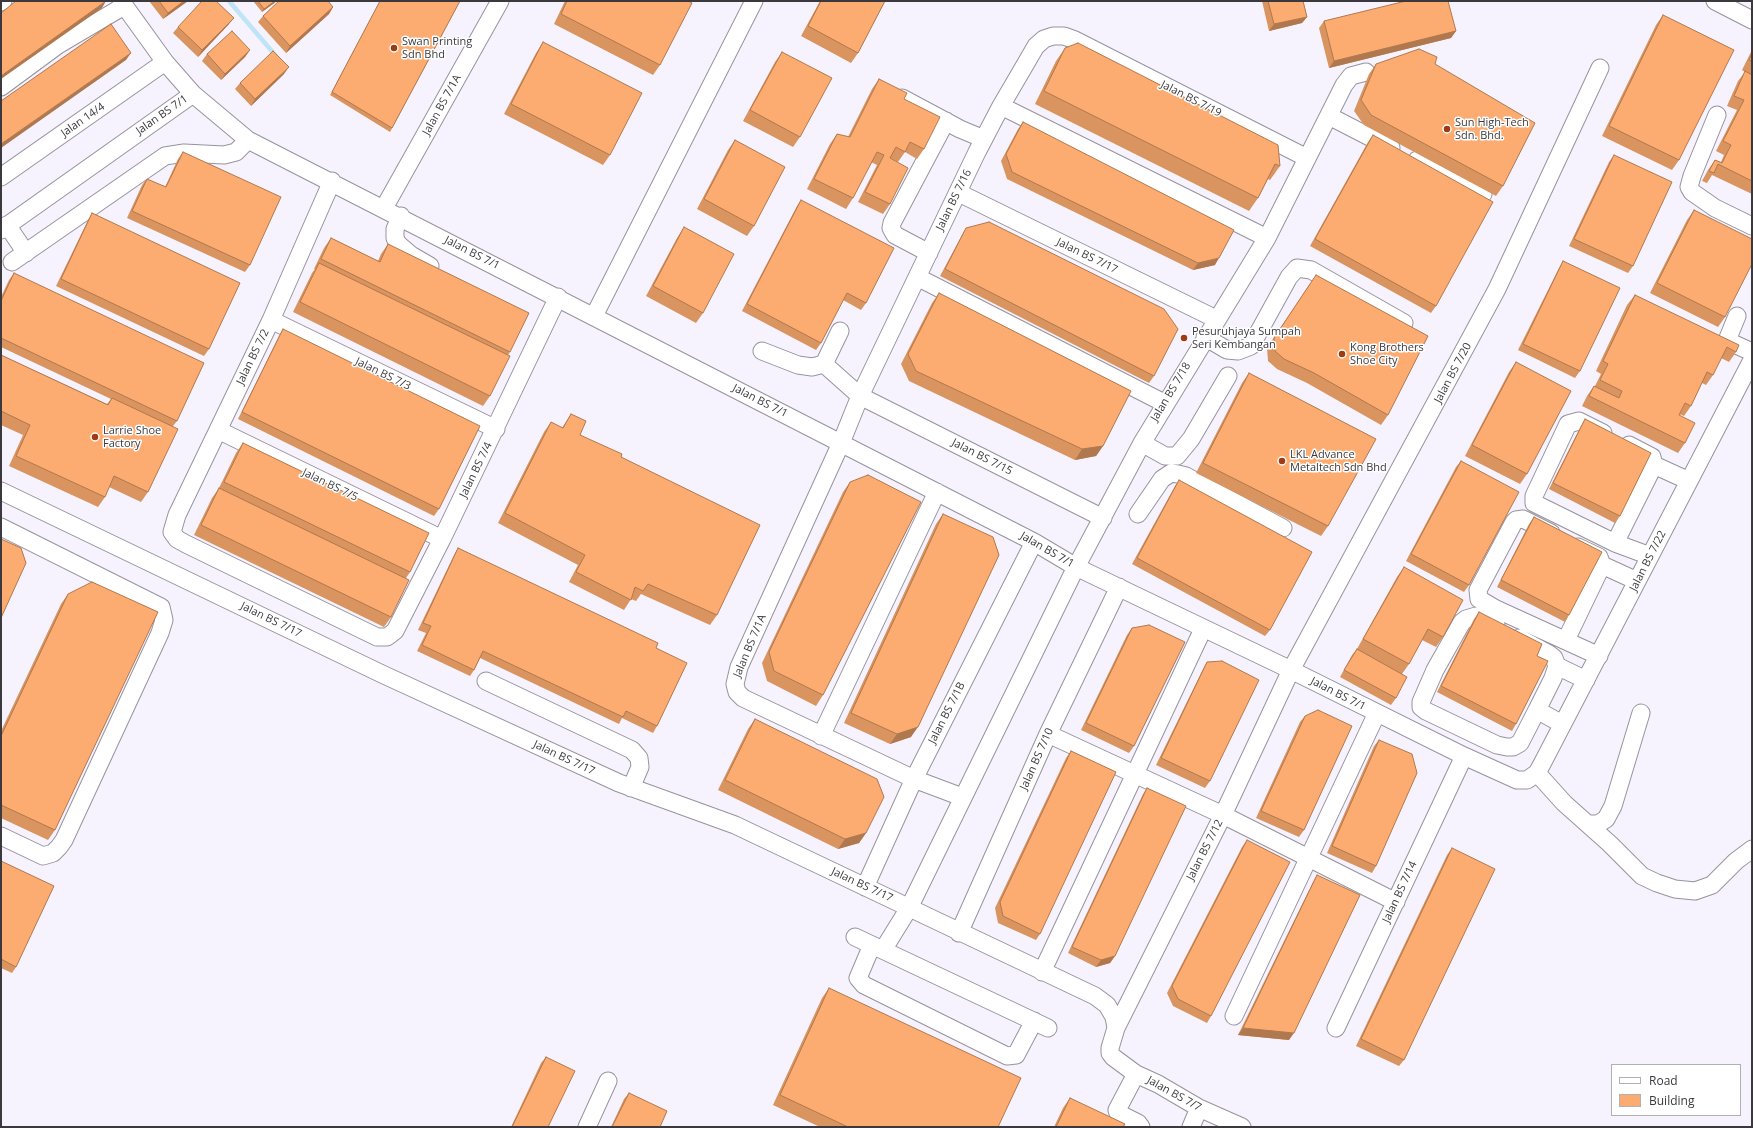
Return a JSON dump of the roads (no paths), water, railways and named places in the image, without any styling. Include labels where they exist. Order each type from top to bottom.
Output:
[{"type":"street","name":"Jalan BS 7/1A","points":[[384,208],[500,1]]},
{"type":"street","points":[[594,316],[754,1]]},
{"type":"street","points":[[1717,1],[1752,20]]},
{"type":"street","points":[[1,87],[58,45],[122,3],[165,62],[193,94]]},
{"type":"street","name":"Jalan BS 7/16","points":[[860,396],[984,139],[1001,106],[1036,46],[1044,39],[1053,36],[1064,36],[1075,40]]},
{"type":"street","name":"Jalan BS 7/19","points":[[1075,40],[1307,158]]},
{"type":"street","name":"Jalan 14/4","points":[[2,174],[165,62]]},
{"type":"street","name":"Jalan BS 7/20","points":[[1291,670],[1497,289],[1600,68]]},
{"type":"street","name":"Jalan BS 7/18","points":[[1076,567],[1164,403],[1267,238],[1344,85],[1351,76],[1366,72]]},
{"type":"street","name":"Jalan BS 7/1","points":[[4,227],[193,94],[248,140],[401,216],[1034,542],[1076,567],[1291,670],[1464,756],[1517,780],[1527,780],[1540,768]]},
{"type":"street","points":[[902,98],[984,139]]},
{"type":"street","points":[[1001,106],[1267,238]]},
{"type":"street","points":[[1717,115],[1689,187],[1692,192],[1715,208],[1752,226]]},
{"type":"street","points":[[1329,116],[1483,194]]},
{"type":"street","points":[[929,253],[896,235],[892,231],[892,223],[946,121]]},
{"type":"street","points":[[4,227],[19,257],[165,156],[184,153],[224,155],[236,152],[248,140]]},
{"type":"street","name":"Jalan BS 7/2","points":[[332,181],[271,320],[176,515],[172,532],[177,539],[186,544],[377,637],[387,637]]},
{"type":"street","name":"Jalan BS 7/17","points":[[958,192],[1216,319]]},
{"type":"street","points":[[401,216],[395,229],[394,238],[398,244],[411,255],[444,273]]},
{"type":"street","points":[[1205,337],[1227,350],[1238,351],[1251,346],[1260,326],[1289,277],[1297,268],[1311,270],[1416,330]]},
{"type":"street","points":[[917,277],[1164,403]]},
{"type":"street","name":"Jalan BS 7/4","points":[[387,637],[395,631],[442,539],[558,298]]},
{"type":"street","points":[[1737,316],[1728,338],[1732,343],[1752,352]]},
{"type":"street","name":"Jalan BS 7/3","points":[[271,320],[496,429]]},
{"type":"street","points":[[762,351],[798,366],[824,364],[840,331]]},
{"type":"street","name":"Jalan BS 7/22","points":[[1540,768],[1752,360]]},
{"type":"street","name":"Jalan BS 7/15","points":[[824,364],[860,396],[1103,518]]},
{"type":"street","points":[[1138,514],[1182,451],[1228,376]]},
{"type":"street","name":"Jalan BS 7/1A","points":[[860,396],[841,443],[739,667],[735,684],[737,692],[743,698],[821,736],[914,779],[962,797]]},
{"type":"street","points":[[1615,543],[1654,465],[1654,461],[1648,455],[1579,421],[1572,422],[1566,428],[1534,496],[1534,503],[1615,543],[1650,556]]},
{"type":"street","name":"Jalan BS 7/5","points":[[218,430],[442,539]]},
{"type":"street","points":[[1142,443],[1160,454],[1171,465],[1186,476],[1283,528]]},
{"type":"street","points":[[1654,465],[1689,481]]},
{"type":"street","name":"Jalan BS 7/17","points":[[1,491],[382,674],[631,788],[735,825],[865,886],[959,933],[1095,996],[1107,1005],[1114,1017],[1116,1028]]},
{"type":"street","points":[[821,736],[937,492]]},
{"type":"street","points":[[1599,656],[1483,602],[1477,594],[1486,574],[1512,525],[1516,520],[1520,519],[1599,557],[1602,565],[1637,581]]},
{"type":"street","points":[[1,527],[161,607],[164,620],[60,846],[53,853],[43,856],[1,836]]},
{"type":"street","name":"Jalan BS 7/1B","points":[[865,886],[914,779],[1034,542]]},
{"type":"street","points":[[1566,640],[1602,565]]},
{"type":"street","points":[[855,937],[877,947],[1041,1024],[1016,1055],[1007,1056],[864,985],[858,978],[877,947],[909,908],[962,797],[1076,567]]},
{"type":"street","name":"Jalan BS 7/10","points":[[959,933],[1048,734],[1119,587]]},
{"type":"street","points":[[1476,616],[1543,650],[1554,658],[1557,666],[1554,678],[1537,710],[1520,743],[1512,747],[1507,747],[1498,745],[1426,711],[1420,705],[1435,670],[1462,622],[1476,616]]},
{"type":"street","points":[[1042,972],[1203,629]]},
{"type":"street","points":[[1557,666],[1586,680]]},
{"type":"street","name":"Jalan BS 7/12","points":[[1110,1053],[1116,1028],[1223,815],[1291,670]]},
{"type":"street","points":[[486,682],[632,750],[639,758],[640,767],[631,788]]},
{"type":"street","points":[[1537,710],[1562,724]]},
{"type":"street","points":[[1234,1016],[1309,860],[1377,713]]},
{"type":"street","points":[[1588,824],[1598,824],[1606,819],[1613,806],[1641,713]]},
{"type":"street","points":[[1048,734],[1223,815],[1309,860],[1396,902]]},
{"type":"street","name":"Jalan BS 7/14","points":[[1336,1028],[1464,756]]},
{"type":"street","points":[[1540,768],[1564,803],[1642,876],[1657,884],[1675,889],[1695,891],[1712,886],[1744,863],[1752,849]]},
{"type":"street","name":"Jalan BS 7/7","points":[[1110,1053],[1136,1074],[1158,1084],[1199,1108],[1242,1127]]},
{"type":"street","points":[[1136,1074],[1117,1110],[1118,1113],[1141,1127]]},
{"type":"street","points":[[587,1127],[608,1080]]},
{"type":"street","points":[[1191,1127],[1199,1108]]},
{"type":"waterway","points":[[229,1],[276,56]]},
{"type":"place","name":"Swan Printing Sdn Bhd","points":[[394,48]]},
{"type":"place","name":"Sun High-Tech Sdn. Bhd.","points":[[1447,129]]},
{"type":"place","name":"Pesuruhjaya Sumpah Seri Kembangan","points":[[1184,338]]},
{"type":"place","name":"Kong Brothers Shoe City","points":[[1342,354]]},
{"type":"place","name":"Larrie Shoe Factory","points":[[95,437]]},
{"type":"place","name":"LKL Advance Metaltech Sdn Bhd","points":[[1282,461]]}]
